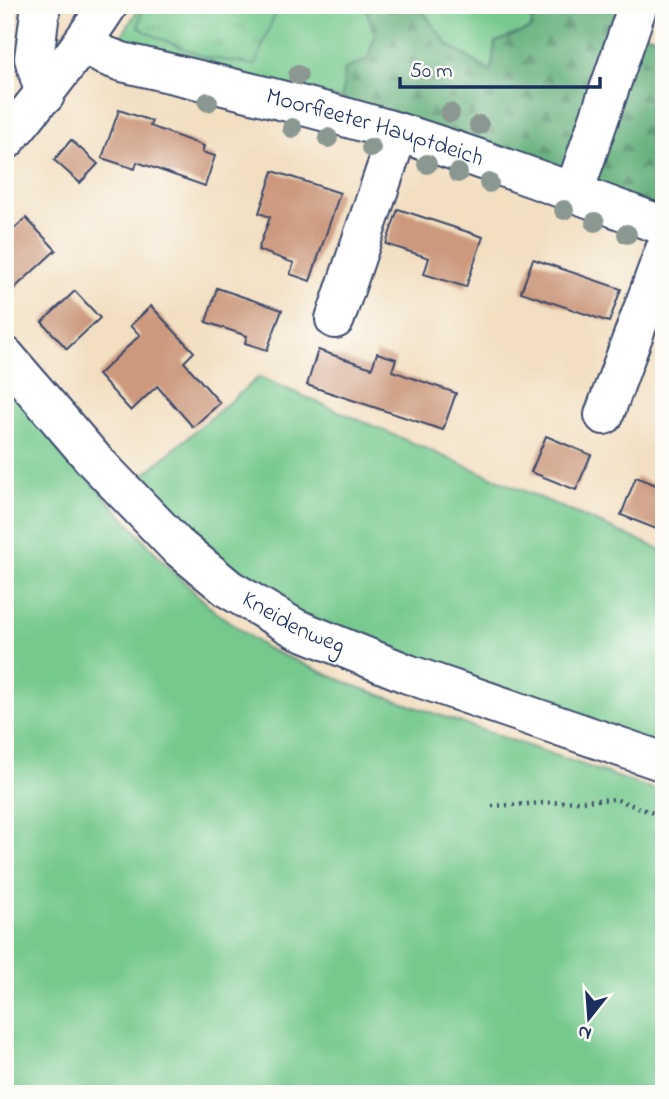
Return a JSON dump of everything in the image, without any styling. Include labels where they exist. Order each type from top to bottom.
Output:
[{"type":"street","points":[[41,5],[34,58],[45,95]]},
{"type":"street","points":[[5,141],[45,95],[84,43],[108,5]]},
{"type":"street","points":[[574,192],[638,5]]},
{"type":"street","name":"Moorfleeter Hauptdeich","points":[[84,43],[103,55],[122,62],[242,89],[398,133],[574,192],[664,226]]},
{"type":"street","points":[[335,319],[398,133]]},
{"type":"street","points":[[604,415],[664,252]]},
{"type":"street","name":"Kneidenweg","points":[[5,356],[94,460],[167,536],[229,589],[295,628],[408,674],[664,762]]},
{"type":"path","points":[[492,806],[615,799],[664,817]]},
{"type":"green space","points":[[141,5],[365,5],[375,35],[368,59],[342,99],[117,43]]},
{"type":"green space","points":[[144,5],[278,5],[255,65],[204,57],[148,33],[138,26]]},
{"type":"green space","points":[[365,5],[418,5],[448,45],[491,72],[495,42],[530,29],[537,5],[633,5],[573,176],[342,99],[345,69],[368,59],[375,35]]},
{"type":"green space","points":[[418,5],[537,5],[530,29],[495,42],[492,72],[448,45]]},
{"type":"green space","points":[[636,31],[664,40],[664,210],[586,181]]},
{"type":"green space","points":[[259,377],[664,551],[664,747],[355,643],[277,603],[198,542],[140,478]]},
{"type":"green space","points":[[5,386],[170,569],[213,610],[266,648],[352,685],[664,793],[664,1094],[5,1094]]},
{"type":"building","points":[[119,110],[152,121],[150,126],[204,146],[202,152],[215,156],[205,186],[137,162],[135,169],[102,158]]},
{"type":"building","points":[[71,140],[98,164],[80,183],[54,160]]},
{"type":"building","points":[[273,171],[340,193],[310,281],[290,274],[294,263],[258,250],[270,217],[259,213]]},
{"type":"building","points":[[398,209],[483,237],[466,287],[424,274],[429,258],[386,244]]},
{"type":"building","points":[[26,218],[56,250],[5,297],[5,237]]},
{"type":"building","points":[[533,259],[621,289],[609,322],[521,292]]},
{"type":"building","points":[[217,288],[282,310],[267,350],[245,343],[247,336],[206,322]]},
{"type":"building","points":[[75,291],[100,318],[67,349],[42,322]]},
{"type":"building","points":[[151,306],[194,352],[184,362],[220,403],[193,427],[157,386],[131,411],[98,375],[140,335],[130,326]]},
{"type":"building","points":[[318,350],[372,368],[377,353],[396,359],[392,371],[456,393],[443,430],[307,385]]},
{"type":"building","points":[[546,436],[591,455],[576,490],[531,472]]},
{"type":"building","points":[[636,477],[664,488],[664,532],[621,515]]}]
